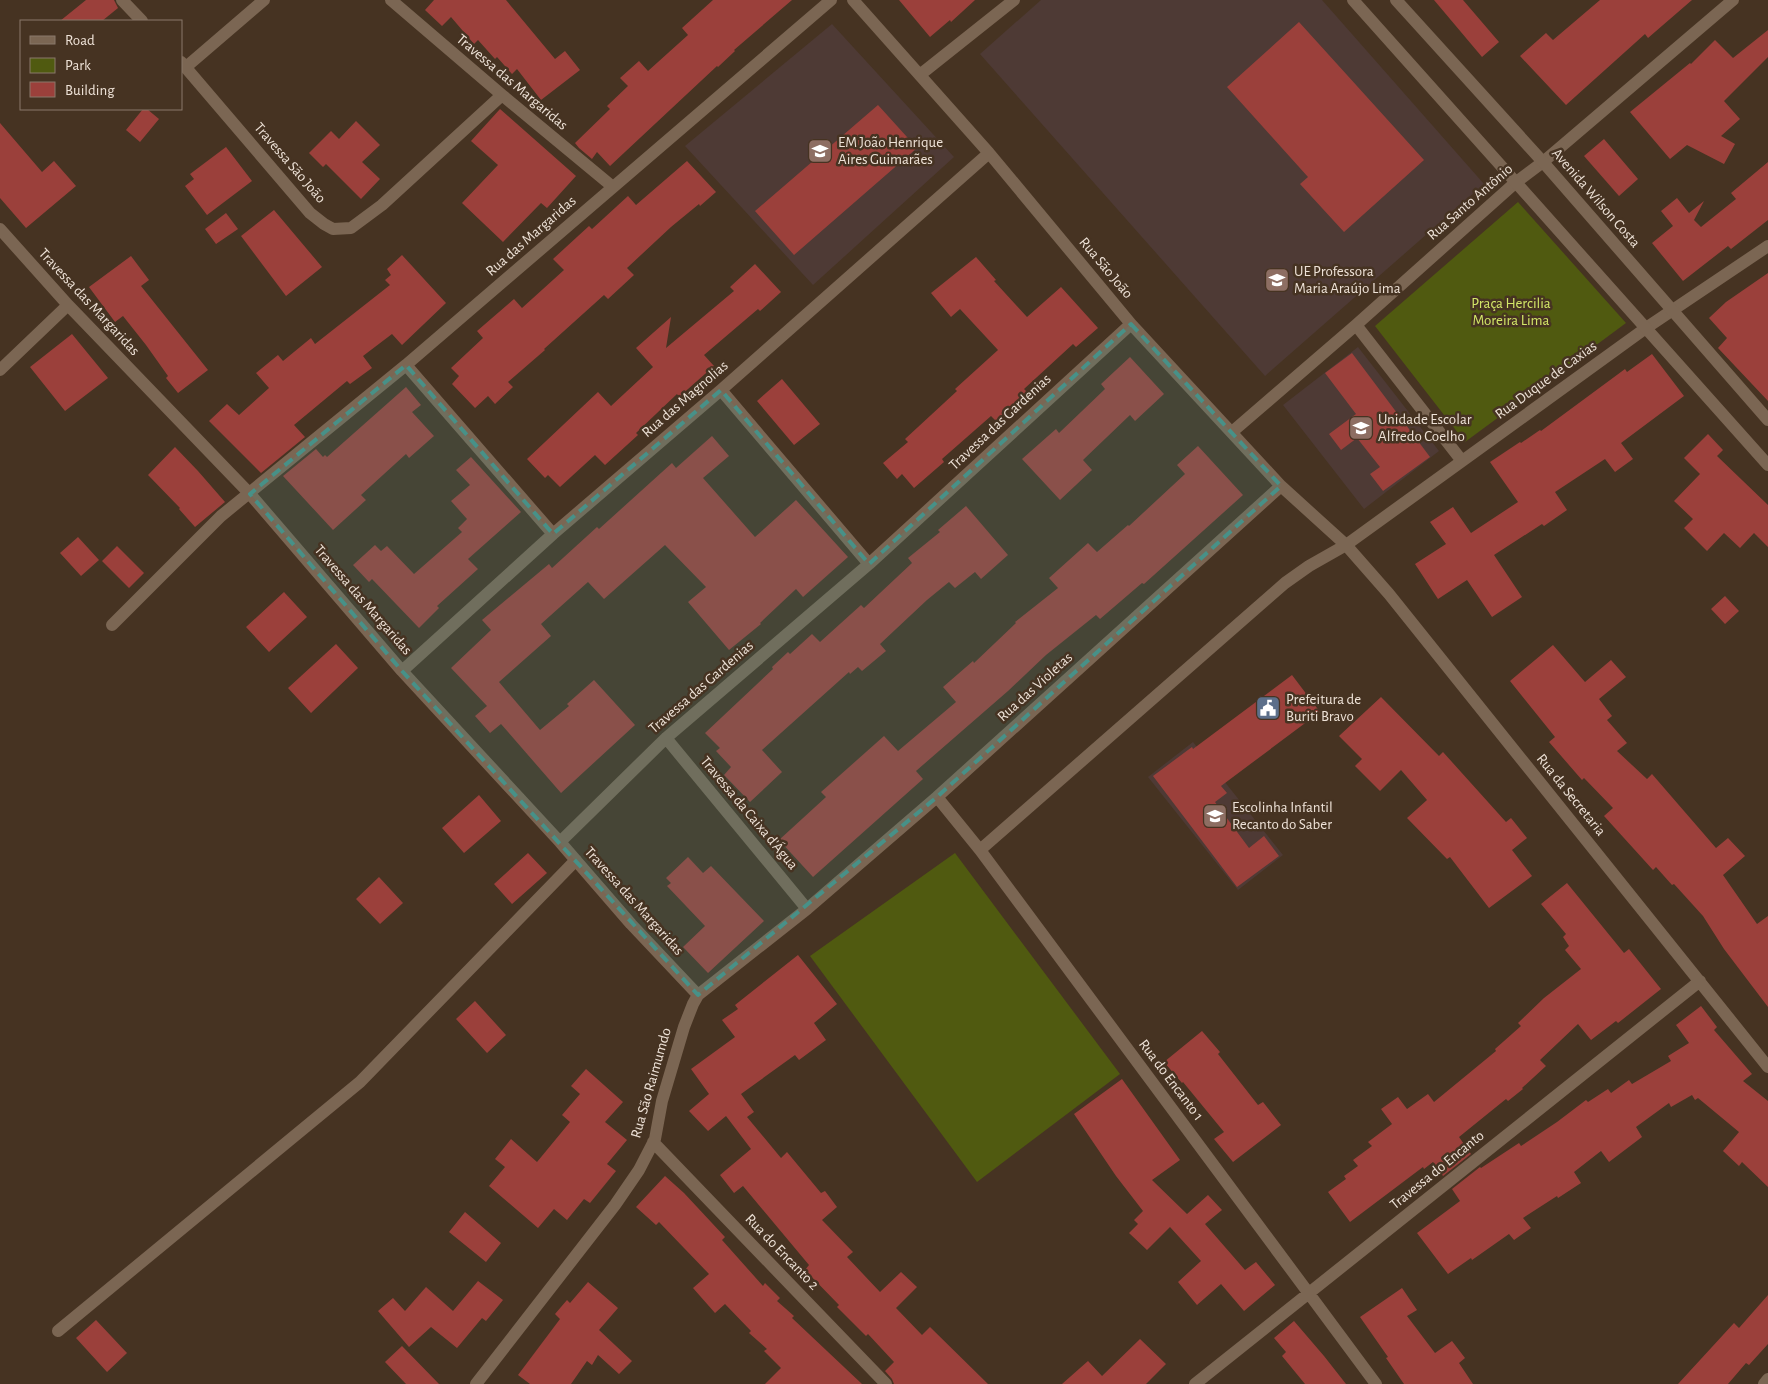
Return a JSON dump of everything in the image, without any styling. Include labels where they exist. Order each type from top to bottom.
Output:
[{"type":"street","points":[[122,0],[141,20]]},
{"type":"street","points":[[184,64],[264,0]]},
{"type":"street","name":"Travessa das Margaridas","points":[[391,0],[613,187]]},
{"type":"street","name":"Rua das Margaridas","points":[[112,625],[210,525],[406,365],[832,0]]},
{"type":"street","name":"Rua São João","points":[[853,0],[921,74],[989,153],[1131,324],[1281,486],[1346,545]]},
{"type":"street","points":[[921,74],[1014,0]]},
{"type":"street","points":[[1353,0],[1768,465]]},
{"type":"street","name":"Avenida Wilson Costa","points":[[1396,0],[1543,162],[1768,420]]},
{"type":"street","name":"Rua Santo Antônio","points":[[1232,432],[1356,325],[1515,183],[1543,162],[1733,0]]},
{"type":"street","name":"Travessa São João","points":[[184,64],[310,213],[333,229],[342,230],[351,228],[382,205],[502,95]]},
{"type":"street","name":"Rua das Magnolias","points":[[402,671],[553,534],[722,390],[989,153]]},
{"type":"street","name":"Travessa das Margaridas","points":[[0,229],[68,305],[250,494],[402,671],[560,842],[631,924],[698,995]]},
{"type":"street","name":"Rua Duque de Caxias","points":[[1346,545],[1646,328],[1768,246]]},
{"type":"street","points":[[0,370],[68,305]]},
{"type":"street","name":"Travessa das Gardenias","points":[[560,842],[666,738],[869,564],[1131,324]]},
{"type":"street","points":[[1356,325],[1462,461]]},
{"type":"street","points":[[406,365],[553,534]]},
{"type":"street","points":[[722,390],[869,564]]},
{"type":"street","name":"Rua das Violetas","points":[[807,909],[937,797],[1281,486]]},
{"type":"street","points":[[980,850],[1284,583],[1346,545]]},
{"type":"street","name":"Rua da Secretaria","points":[[1346,545],[1389,594],[1768,1067]]},
{"type":"street","name":"Travessa da Caixa d'Água","points":[[666,738],[807,909]]},
{"type":"street","name":"Rua do Encanto 1","points":[[937,797],[980,850],[1376,1384]]},
{"type":"street","points":[[58,1331],[360,1082],[576,860]]},
{"type":"street","name":"Rua São Raimumdo","points":[[476,1384],[615,1205],[639,1170],[653,1142],[662,1101],[684,1027],[698,995],[807,909]]},
{"type":"street","name":"Travessa do Encanto","points":[[1195,1384],[1700,981]]},
{"type":"street","name":"Rua do Encanto 2","points":[[653,1142],[886,1384]]},
{"type":"street","points":[[1764,1384],[1768,1379]]},
{"type":"highlighted area","points":[[1131,324],[1281,486],[937,797],[698,995],[402,671],[250,494],[406,365],[553,534],[721,390],[869,564]]},
{"type":"shaded area","name":"UE Professora Maria Araújo Lima","points":[[1041,0],[1322,0],[1484,184],[1265,376],[980,54]]},
{"type":"shaded area","name":"EM João Henrique Aires Guimarães","points":[[832,24],[954,157],[813,285],[685,146]]},
{"type":"shaded area","name":"Unidade Escolar Alfredo Coelho","points":[[1358,347],[1439,451],[1364,509],[1283,405]]},
{"type":"shaded area","name":"Escolinha Infantil Recanto do Saber","points":[[1193,742],[1283,855],[1238,890],[1148,777]]},
{"type":"green space","name":"Praça Hercilia Moreira Lima","points":[[1518,202],[1626,323],[1465,442],[1375,326]]},
{"type":"green space","points":[[955,853],[1120,1074],[977,1182],[810,956]]},
{"type":"building","points":[[86,0],[114,0],[118,8],[103,20],[61,20]]},
{"type":"building","points":[[434,0],[506,0],[555,59],[565,51],[580,70],[541,100],[517,69],[512,74],[478,40],[474,44],[451,17],[442,26],[425,10]]},
{"type":"building","points":[[713,0],[792,0],[734,50],[610,166],[597,152],[592,159],[575,143],[610,109],[607,106],[628,86],[620,78],[639,61],[648,71],[688,35],[682,28]]},
{"type":"building","points":[[899,0],[975,0],[951,22],[950,20],[930,37]]},
{"type":"building","points":[[1434,0],[1463,0],[1499,42],[1482,57]]},
{"type":"building","points":[[1600,0],[1692,0],[1648,38],[1645,34],[1566,105],[1520,56],[1546,33],[1553,40]]},
{"type":"building","points":[[1299,22],[1424,160],[1344,232],[1300,184],[1308,177],[1227,87]]},
{"type":"building","points":[[1768,30],[1768,57],[1724,101],[1740,119],[1721,136],[1735,144],[1724,164],[1687,145],[1670,159],[1630,112],[1691,64],[1715,40],[1733,58]]},
{"type":"building","points":[[878,105],[917,148],[794,255],[755,211]]},
{"type":"building","points":[[500,109],[576,176],[547,208],[541,203],[503,242],[462,203],[498,165],[471,141]]},
{"type":"building","points":[[142,110],[148,110],[159,119],[140,142],[126,130]]},
{"type":"building","points":[[356,121],[380,145],[362,162],[380,179],[361,199],[326,164],[323,167],[309,153],[331,131],[339,139]]},
{"type":"building","points":[[0,123],[42,172],[54,161],[76,186],[26,228],[0,198]]},
{"type":"building","points":[[1604,139],[1638,179],[1619,196],[1584,156]]},
{"type":"building","points":[[226,147],[252,181],[207,215],[185,186],[194,179],[190,174]]},
{"type":"building","points":[[687,161],[716,192],[671,227],[627,268],[634,275],[608,299],[604,295],[508,382],[513,387],[495,404],[488,396],[475,408],[452,384],[459,376],[451,368],[483,338],[477,331],[514,299],[522,308],[564,270],[553,259],[589,226],[592,229],[628,196],[636,205]]},
{"type":"building","points":[[1768,162],[1768,220],[1731,249],[1728,246],[1683,281],[1652,243],[1673,226],[1661,211],[1677,198],[1689,213],[1704,201],[1694,220],[1701,227],[1736,199],[1731,193]]},
{"type":"building","points":[[274,210],[322,267],[286,296],[241,236]]},
{"type":"building","points":[[226,213],[238,229],[216,244],[205,229]]},
{"type":"building","points":[[402,255],[446,303],[402,345],[392,334],[363,356],[372,368],[350,384],[347,381],[294,425],[305,437],[261,473],[209,421],[227,404],[239,415],[269,388],[256,373],[278,355],[283,361],[311,338],[315,344],[390,285],[385,280],[391,275],[387,269]]},
{"type":"building","points":[[131,256],[149,280],[141,286],[208,370],[178,393],[166,378],[168,376],[146,345],[123,316],[115,322],[89,287]]},
{"type":"building","points":[[976,257],[996,280],[994,281],[1027,317],[1061,287],[1098,328],[1076,347],[1073,344],[1024,389],[1027,392],[996,421],[991,416],[942,459],[944,462],[914,488],[902,474],[897,479],[883,463],[908,442],[905,439],[957,391],[955,389],[998,350],[960,309],[951,317],[931,293]]},
{"type":"building","points":[[755,264],[781,292],[704,355],[714,366],[679,397],[677,394],[636,433],[638,435],[605,465],[595,455],[560,487],[548,475],[545,478],[527,459],[598,392],[611,406],[653,367],[636,348],[671,317],[666,348],[734,291],[730,287]]},
{"type":"building","points":[[1768,273],[1768,401],[1718,348],[1727,338],[1709,318],[1726,302]]},
{"type":"building","points":[[72,334],[108,378],[65,411],[30,367]]},
{"type":"building","points":[[1352,353],[1430,457],[1383,491],[1370,474],[1380,467],[1357,438],[1341,450],[1329,434],[1356,414],[1325,373]]},
{"type":"building","points":[[1652,354],[1684,396],[1621,443],[1633,459],[1615,472],[1605,459],[1555,492],[1567,510],[1544,526],[1542,524],[1494,555],[1522,597],[1492,617],[1467,580],[1438,599],[1415,564],[1446,544],[1430,522],[1453,507],[1471,533],[1518,502],[1490,462],[1520,442],[1541,431],[1625,369],[1627,372]]},
{"type":"building","points":[[1130,357],[1164,394],[1135,421],[1130,415],[1083,460],[1092,470],[1060,500],[1022,459],[1056,429],[1059,433],[1105,389],[1101,384]]},
{"type":"building","points":[[782,379],[820,424],[794,445],[757,401]]},
{"type":"building","points":[[406,387],[421,405],[412,412],[434,436],[409,458],[406,454],[361,495],[366,500],[333,530],[283,476],[316,449],[323,457],[325,455],[327,457]]},
{"type":"building","points":[[1708,434],[1723,450],[1717,456],[1768,505],[1768,547],[1754,533],[1740,548],[1724,533],[1707,551],[1684,528],[1693,519],[1674,501],[1700,474],[1684,458]]},
{"type":"building","points":[[712,436],[729,456],[703,478],[755,537],[796,500],[848,557],[803,597],[796,589],[761,624],[729,650],[688,602],[706,587],[665,545],[604,599],[588,582],[541,624],[551,636],[499,682],[540,730],[569,706],[567,704],[594,680],[635,725],[561,793],[501,724],[490,733],[475,716],[487,706],[451,668],[491,630],[482,620],[549,564],[552,568],[597,527],[599,529],[672,463],[676,468]]},
{"type":"building","points":[[1198,446],[1243,495],[1144,584],[1142,583],[1100,619],[1096,615],[1046,655],[1008,691],[916,771],[923,779],[813,877],[779,840],[826,797],[821,792],[884,736],[898,751],[956,702],[943,687],[973,661],[974,663],[1015,622],[1058,588],[1049,578],[1088,543],[1097,552],[1129,526],[1185,474],[1177,465]]},
{"type":"building","points":[[175,447],[225,502],[195,527],[180,508],[148,475]]},
{"type":"building","points":[[471,457],[521,512],[468,559],[478,569],[437,606],[439,608],[419,628],[372,579],[369,582],[353,565],[375,545],[381,551],[387,546],[414,574],[462,532],[458,528],[467,519],[451,501],[470,485],[456,470]]},
{"type":"building","points":[[966,506],[1008,555],[981,579],[975,572],[955,588],[949,582],[880,644],[886,651],[862,671],[858,667],[850,674],[849,672],[762,750],[782,772],[750,802],[724,775],[731,767],[716,751],[720,748],[705,733],[773,669],[772,667],[788,652],[790,654],[812,634],[820,642],[861,605],[864,608],[912,563],[908,558],[940,532],[938,530]]},
{"type":"building","points":[[78,537],[99,560],[81,576],[60,553]]},
{"type":"building","points":[[117,546],[144,573],[129,588],[102,561]]},
{"type":"building","points":[[284,592],[307,617],[269,652],[246,627]]},
{"type":"building","points":[[1725,596],[1739,611],[1725,624],[1711,609]]},
{"type":"building","points":[[336,644],[358,668],[311,713],[288,688]]},
{"type":"building","points":[[1553,645],[1585,682],[1611,660],[1626,677],[1599,699],[1612,716],[1607,720],[1627,743],[1617,751],[1647,779],[1652,774],[1716,848],[1728,838],[1745,856],[1723,875],[1757,924],[1768,916],[1768,1007],[1724,949],[1703,916],[1656,867],[1653,870],[1604,816],[1613,808],[1584,778],[1582,780],[1549,742],[1555,737],[1510,681]]},
{"type":"building","points":[[1292,675],[1320,712],[1221,786],[1227,793],[1215,802],[1249,848],[1264,836],[1279,856],[1237,887],[1153,776],[1192,747],[1193,749]]},
{"type":"building","points":[[1381,697],[1439,756],[1443,752],[1506,822],[1511,818],[1527,838],[1512,850],[1532,876],[1489,908],[1450,857],[1447,859],[1407,818],[1427,800],[1401,770],[1380,791],[1355,766],[1362,759],[1339,736]]},
{"type":"building","points":[[479,795],[501,821],[464,853],[442,828]]},
{"type":"building","points":[[528,853],[547,873],[512,904],[494,884]]},
{"type":"building","points":[[688,857],[703,873],[711,866],[764,921],[708,973],[683,947],[705,926],[667,886],[671,883],[666,878]]},
{"type":"building","points":[[379,877],[403,903],[380,924],[356,899]]},
{"type":"building","points":[[1567,883],[1624,953],[1629,949],[1661,989],[1618,1023],[1616,1021],[1591,1040],[1578,1024],[1540,1060],[1546,1066],[1523,1089],[1508,1101],[1506,1099],[1459,1137],[1471,1154],[1443,1176],[1433,1162],[1424,1169],[1423,1167],[1350,1222],[1328,1192],[1346,1179],[1344,1176],[1358,1166],[1353,1160],[1372,1146],[1368,1142],[1392,1124],[1381,1109],[1398,1097],[1407,1109],[1428,1094],[1434,1102],[1496,1051],[1495,1049],[1521,1026],[1518,1023],[1544,998],[1581,969],[1565,950],[1569,946],[1563,937],[1566,934],[1541,904]]},
{"type":"building","points":[[798,955],[837,1004],[814,1023],[826,1040],[799,1060],[795,1055],[741,1094],[754,1112],[747,1117],[781,1158],[787,1152],[821,1193],[825,1191],[837,1207],[822,1220],[853,1252],[847,1257],[880,1292],[901,1272],[917,1287],[896,1308],[922,1335],[930,1327],[988,1384],[894,1384],[885,1371],[894,1362],[868,1334],[866,1336],[837,1307],[839,1305],[805,1270],[809,1265],[743,1186],[734,1193],[720,1175],[751,1149],[726,1116],[708,1131],[689,1111],[709,1094],[691,1069],[735,1037],[722,1020],[738,1009],[735,1005]]},
{"type":"building","points":[[475,1001],[506,1035],[487,1053],[456,1019]]},
{"type":"building","points":[[1701,1006],[1717,1027],[1714,1030],[1752,1074],[1743,1081],[1768,1101],[1768,1187],[1742,1162],[1739,1166],[1723,1151],[1739,1132],[1698,1098],[1695,1100],[1692,1095],[1671,1107],[1669,1103],[1636,1127],[1642,1137],[1609,1162],[1601,1151],[1574,1172],[1581,1183],[1523,1218],[1531,1228],[1514,1240],[1509,1234],[1448,1274],[1417,1233],[1460,1201],[1452,1189],[1480,1167],[1519,1143],[1521,1146],[1586,1100],[1588,1102],[1608,1089],[1611,1093],[1629,1080],[1632,1084],[1671,1061],[1668,1056],[1689,1043],[1676,1025]]},
{"type":"building","points":[[1202,1031],[1220,1052],[1218,1054],[1258,1105],[1263,1102],[1281,1125],[1233,1162],[1214,1139],[1224,1132],[1164,1062]]},
{"type":"building","points":[[586,1069],[623,1102],[605,1122],[627,1140],[607,1164],[616,1171],[590,1203],[584,1199],[567,1220],[554,1209],[538,1228],[489,1186],[505,1167],[495,1159],[511,1139],[537,1162],[570,1122],[562,1115],[580,1094],[571,1086]]},
{"type":"building","points":[[1122,1079],[1180,1160],[1152,1180],[1187,1214],[1208,1195],[1222,1210],[1205,1224],[1245,1270],[1256,1262],[1275,1285],[1244,1311],[1221,1284],[1197,1305],[1178,1282],[1201,1261],[1170,1227],[1147,1250],[1129,1233],[1138,1224],[1134,1220],[1143,1211],[1116,1176],[1074,1114]]},
{"type":"building","points":[[665,1176],[684,1193],[725,1237],[722,1240],[763,1286],[765,1283],[780,1298],[777,1301],[794,1316],[792,1318],[862,1384],[765,1384],[781,1368],[764,1351],[767,1349],[749,1333],[751,1331],[725,1304],[715,1313],[693,1288],[709,1274],[659,1222],[656,1225],[636,1207]]},
{"type":"building","points":[[465,1212],[501,1243],[486,1262],[449,1232]]},
{"type":"building","points":[[478,1281],[503,1300],[486,1321],[482,1318],[457,1348],[431,1327],[409,1347],[378,1311],[393,1298],[405,1311],[426,1287],[453,1311]]},
{"type":"building","points":[[588,1282],[618,1308],[599,1330],[632,1361],[619,1374],[598,1355],[592,1365],[587,1361],[571,1384],[530,1384],[518,1375],[560,1319],[555,1314],[567,1300],[570,1303]]},
{"type":"building","points":[[1402,1288],[1417,1310],[1407,1316],[1435,1353],[1452,1341],[1465,1358],[1459,1363],[1473,1384],[1404,1384],[1360,1317]]},
{"type":"building","points":[[1768,1295],[1768,1344],[1749,1365],[1746,1363],[1728,1384],[1678,1384],[1734,1323],[1739,1328]]},
{"type":"building","points":[[96,1320],[127,1353],[107,1372],[76,1338]]},
{"type":"building","points":[[1294,1321],[1346,1384],[1305,1384],[1282,1356],[1286,1352],[1274,1338]]},
{"type":"building","points":[[1140,1339],[1166,1364],[1146,1384],[1062,1384],[1088,1361],[1102,1376]]},
{"type":"building","points":[[402,1346],[439,1384],[406,1384],[385,1362]]},
{"type":"place","name":"EM João Henrique Aires Guimarães","points":[[820,151]]},
{"type":"place","name":"UE Professora Maria Araújo Lima","points":[[1277,280]]},
{"type":"place","name":"Unidade Escolar Alfredo Coelho","points":[[1361,428]]},
{"type":"place","name":"Prefeitura de Buriti Bravo","points":[[1268,708]]},
{"type":"place","name":"Escolinha Infantil Recanto do Saber","points":[[1215,816]]}]
